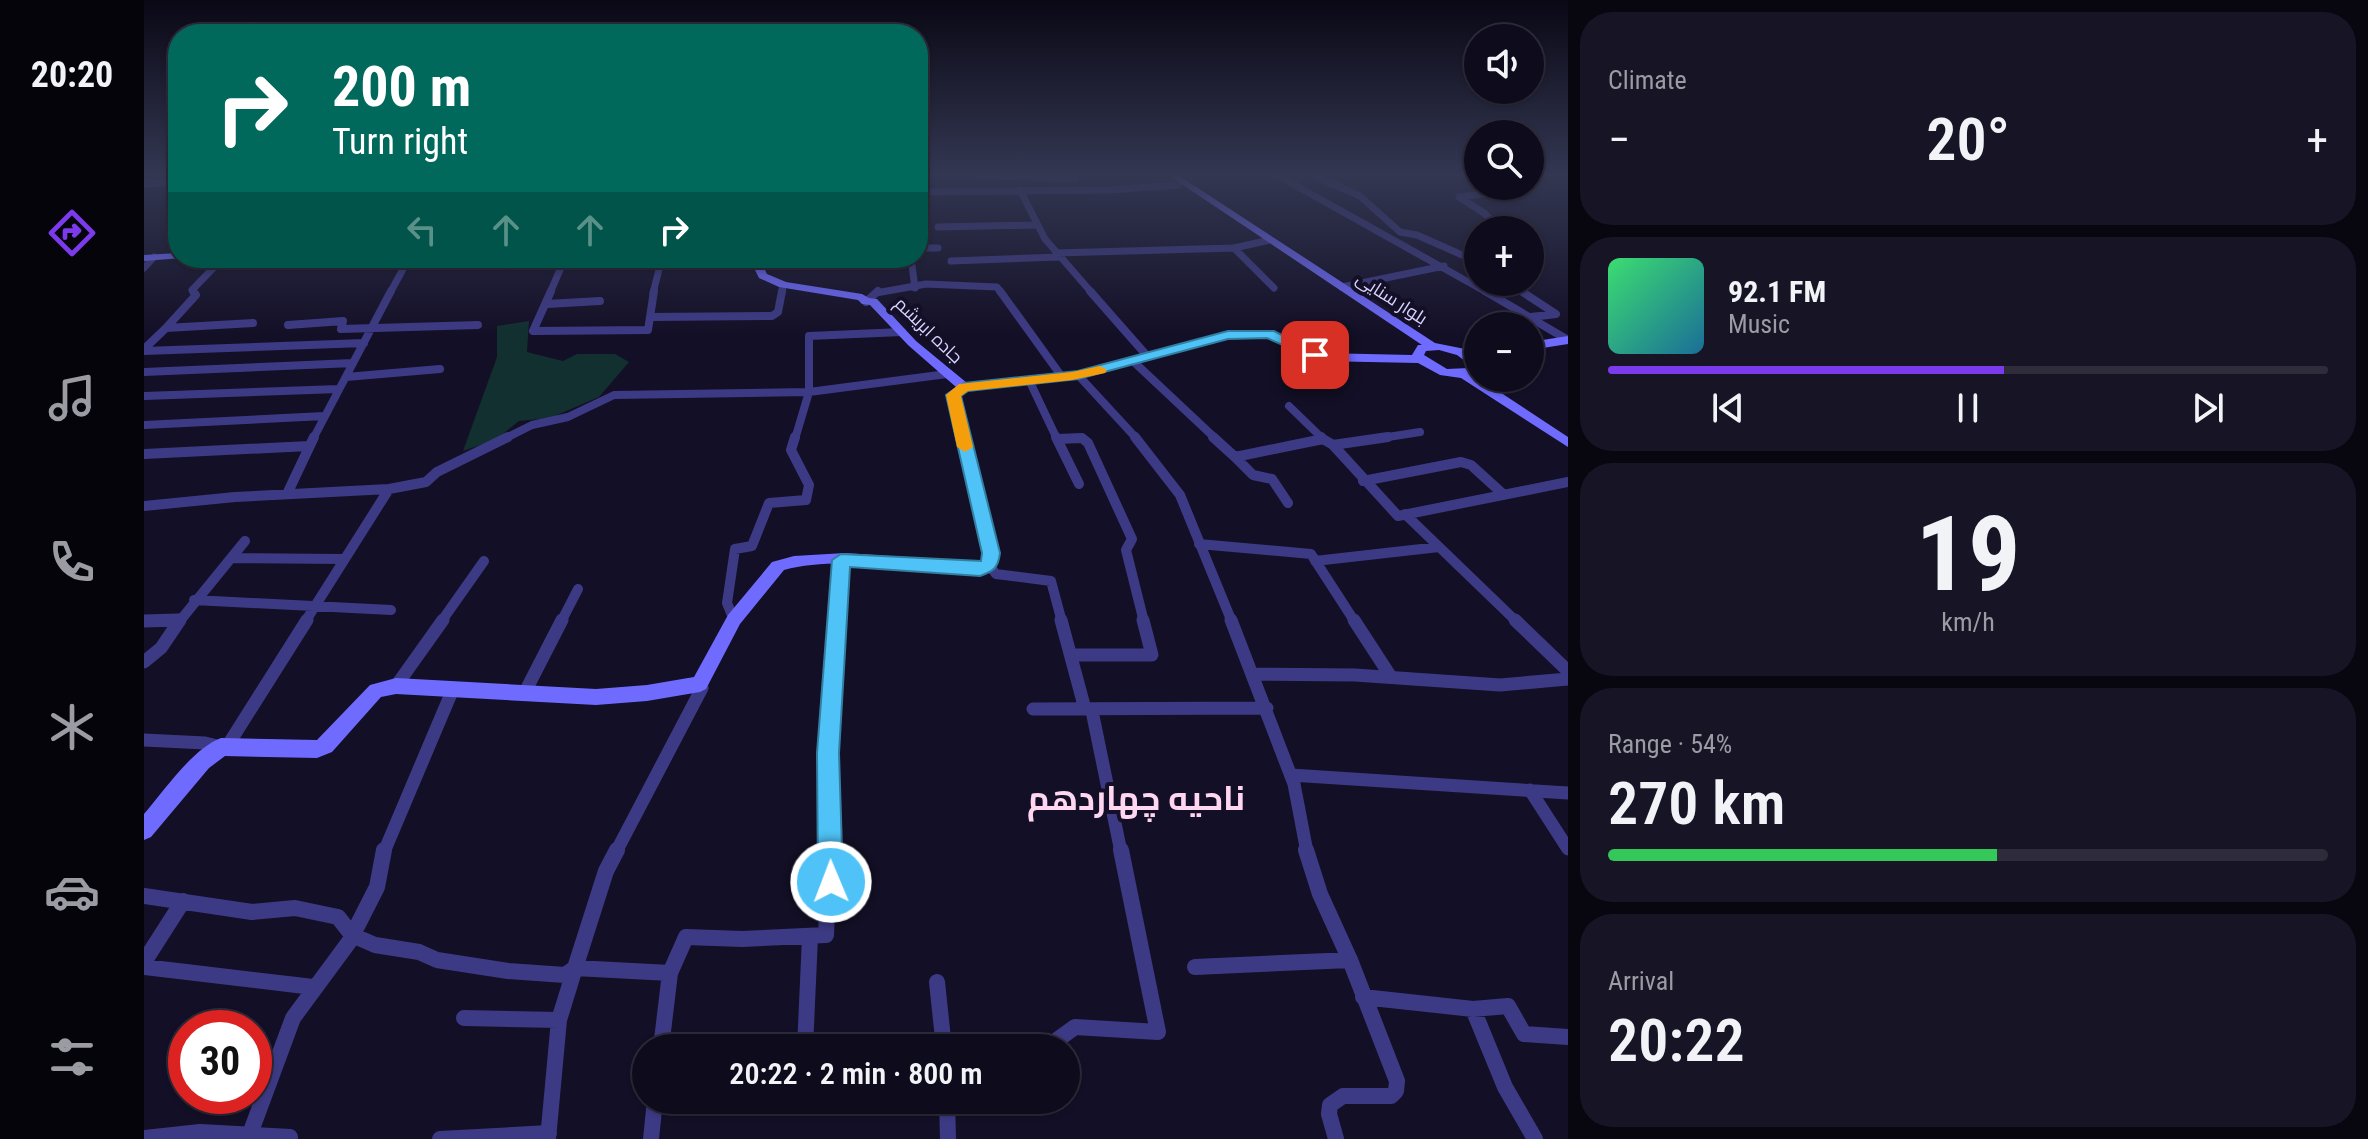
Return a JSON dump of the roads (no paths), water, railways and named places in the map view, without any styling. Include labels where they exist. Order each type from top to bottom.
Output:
[{"type":"main road","name":"بلوار سنایی","points":[[1247,228],[1425,351]]},
{"type":"main road","name":"بلوار سنایی","points":[[1266,241],[1342,287],[1425,351]]},
{"type":"main road","points":[[759,268],[763,276],[783,285]]},
{"type":"main road","name":"جاده ابریشم","points":[[783,285],[873,301],[902,332],[964,387],[1078,375],[1228,335],[1255,333],[1282,338],[1319,357],[1425,351]]},
{"type":"main road","points":[[1544,344],[1568,340]]},
{"type":"main road","points":[[1464,352],[1454,349],[1425,351],[1435,369],[1464,373]]},
{"type":"main road","points":[[144,830],[202,762],[224,746],[317,749],[332,740],[361,703],[376,690],[396,686],[596,697],[700,684],[734,620],[778,566],[798,559],[980,569],[989,565],[991,553],[953,400],[953,395],[964,387]]},
{"type":"main road","points":[[1498,392],[1568,443]]},
{"type":"main road","points":[[1501,392],[1568,435]]},
{"type":"street","points":[[1038,228],[1058,255],[1148,357]]},
{"type":"street","points":[[1375,228],[1522,312]]},
{"type":"street","points":[[1396,228],[1400,232],[1414,232],[1443,249],[1464,253]]},
{"type":"street","points":[[951,261],[1234,248],[1266,241]]},
{"type":"street","points":[[928,248],[938,248]]},
{"type":"street","points":[[1234,248],[1274,288]]},
{"type":"street","points":[[144,268],[149,258]]},
{"type":"street","points":[[1342,287],[1444,266]]},
{"type":"street","points":[[144,350],[196,295],[192,290],[213,268]]},
{"type":"street","points":[[287,494],[324,416],[404,268]]},
{"type":"street","points":[[561,268],[533,331],[646,331],[660,268]]},
{"type":"street","points":[[912,268],[915,288]]},
{"type":"street","points":[[866,302],[879,290],[942,283],[997,287],[1062,377]]},
{"type":"street","points":[[650,317],[772,316],[778,312],[783,285]]},
{"type":"street","points":[[1529,296],[1556,314],[1544,315]]},
{"type":"street","points":[[547,304],[600,301]]},
{"type":"street","points":[[288,325],[341,321],[344,323],[341,329],[478,325]]},
{"type":"street","points":[[166,328],[253,323]]},
{"type":"street","points":[[1544,325],[1568,340]]},
{"type":"street","points":[[734,620],[727,603],[735,549],[752,546],[769,503],[806,500],[809,485],[791,450],[809,392],[809,336],[902,332]]},
{"type":"street","points":[[144,350],[364,343]]},
{"type":"street","points":[[1134,362],[1185,407],[1253,475],[1267,474],[1273,478],[1288,503]]},
{"type":"street","points":[[144,372],[353,363]]},
{"type":"street","points":[[346,377],[440,369]]},
{"type":"street","points":[[144,506],[389,489],[426,482],[437,472],[532,425],[568,417],[614,395],[809,392],[947,374]]},
{"type":"street","points":[[1078,375],[1149,452],[1180,495],[1267,708],[1291,775],[1302,835],[1320,894],[1350,960],[1397,1081],[1396,1091],[1391,1096],[1343,1096],[1330,1105],[1329,1114],[1336,1139]]},
{"type":"street","points":[[1029,380],[1079,484]]},
{"type":"street","points":[[144,396],[339,389]]},
{"type":"street","points":[[1289,406],[1333,445],[1395,515],[1568,482]]},
{"type":"street","points":[[144,425],[324,416]]},
{"type":"street","points":[[1333,445],[1420,432]]},
{"type":"street","points":[[1057,439],[1082,438],[1088,443],[1132,539],[1126,550],[1152,655],[1071,655]]},
{"type":"street","points":[[1235,457],[1323,439]]},
{"type":"street","points":[[144,454],[309,446]]},
{"type":"street","points":[[1363,481],[1461,462],[1471,465],[1504,495]]},
{"type":"street","points":[[144,740],[224,746],[389,489]]},
{"type":"street","points":[[1405,514],[1568,671]]},
{"type":"street","points":[[144,662],[161,648],[178,620],[245,541]]},
{"type":"street","points":[[1199,544],[1304,551],[1315,561],[1391,677]]},
{"type":"street","points":[[1315,561],[1439,547]]},
{"type":"street","points":[[233,558],[344,559]]},
{"type":"street","points":[[663,1034],[670,973],[686,937],[826,935],[831,882],[828,753],[841,560]]},
{"type":"street","points":[[396,686],[484,561]]},
{"type":"street","points":[[989,565],[996,574],[1051,581],[1065,640],[1089,710],[1158,1032],[1075,1027],[1065,1034]]},
{"type":"street","points":[[525,692],[578,589]]},
{"type":"street","points":[[194,600],[391,610]]},
{"type":"street","points":[[144,621],[178,620]]},
{"type":"street","points":[[1252,674],[1391,677],[1477,686],[1532,686],[1568,679]]},
{"type":"street","points":[[440,1139],[548,1136],[559,1020],[606,871],[702,688],[700,684]]},
{"type":"street","points":[[250,1134],[293,1018],[352,935],[377,887],[384,850],[453,689]]},
{"type":"street","points":[[1033,709],[1267,708]]},
{"type":"street","points":[[1291,775],[1568,793]]},
{"type":"street","points":[[1530,790],[1568,849]]},
{"type":"street","points":[[144,896],[252,912],[295,908],[338,917],[352,935],[375,945],[419,952],[437,960],[508,971],[565,975],[575,968],[670,973]]},
{"type":"street","points":[[183,901],[144,964],[313,987]]},
{"type":"street","points":[[806,1034],[810,937]]},
{"type":"street","points":[[1195,967],[1350,960]]},
{"type":"street","points":[[937,982],[943,1034]]},
{"type":"street","points":[[1363,997],[1473,1009],[1508,1006],[1524,1034],[1568,1037]]},
{"type":"street","points":[[1473,1009],[1505,1087],[1535,1139]]},
{"type":"street","points":[[464,1018],[559,1020]]},
{"type":"street","points":[[651,1139],[654,1114]]},
{"type":"street","points":[[947,1114],[948,1139]]},
{"type":"street","points":[[144,1138],[250,1134],[290,1137]]},
{"type":"district","name":"ناحیه چهاردهم","points":[[1136,798]]}]
